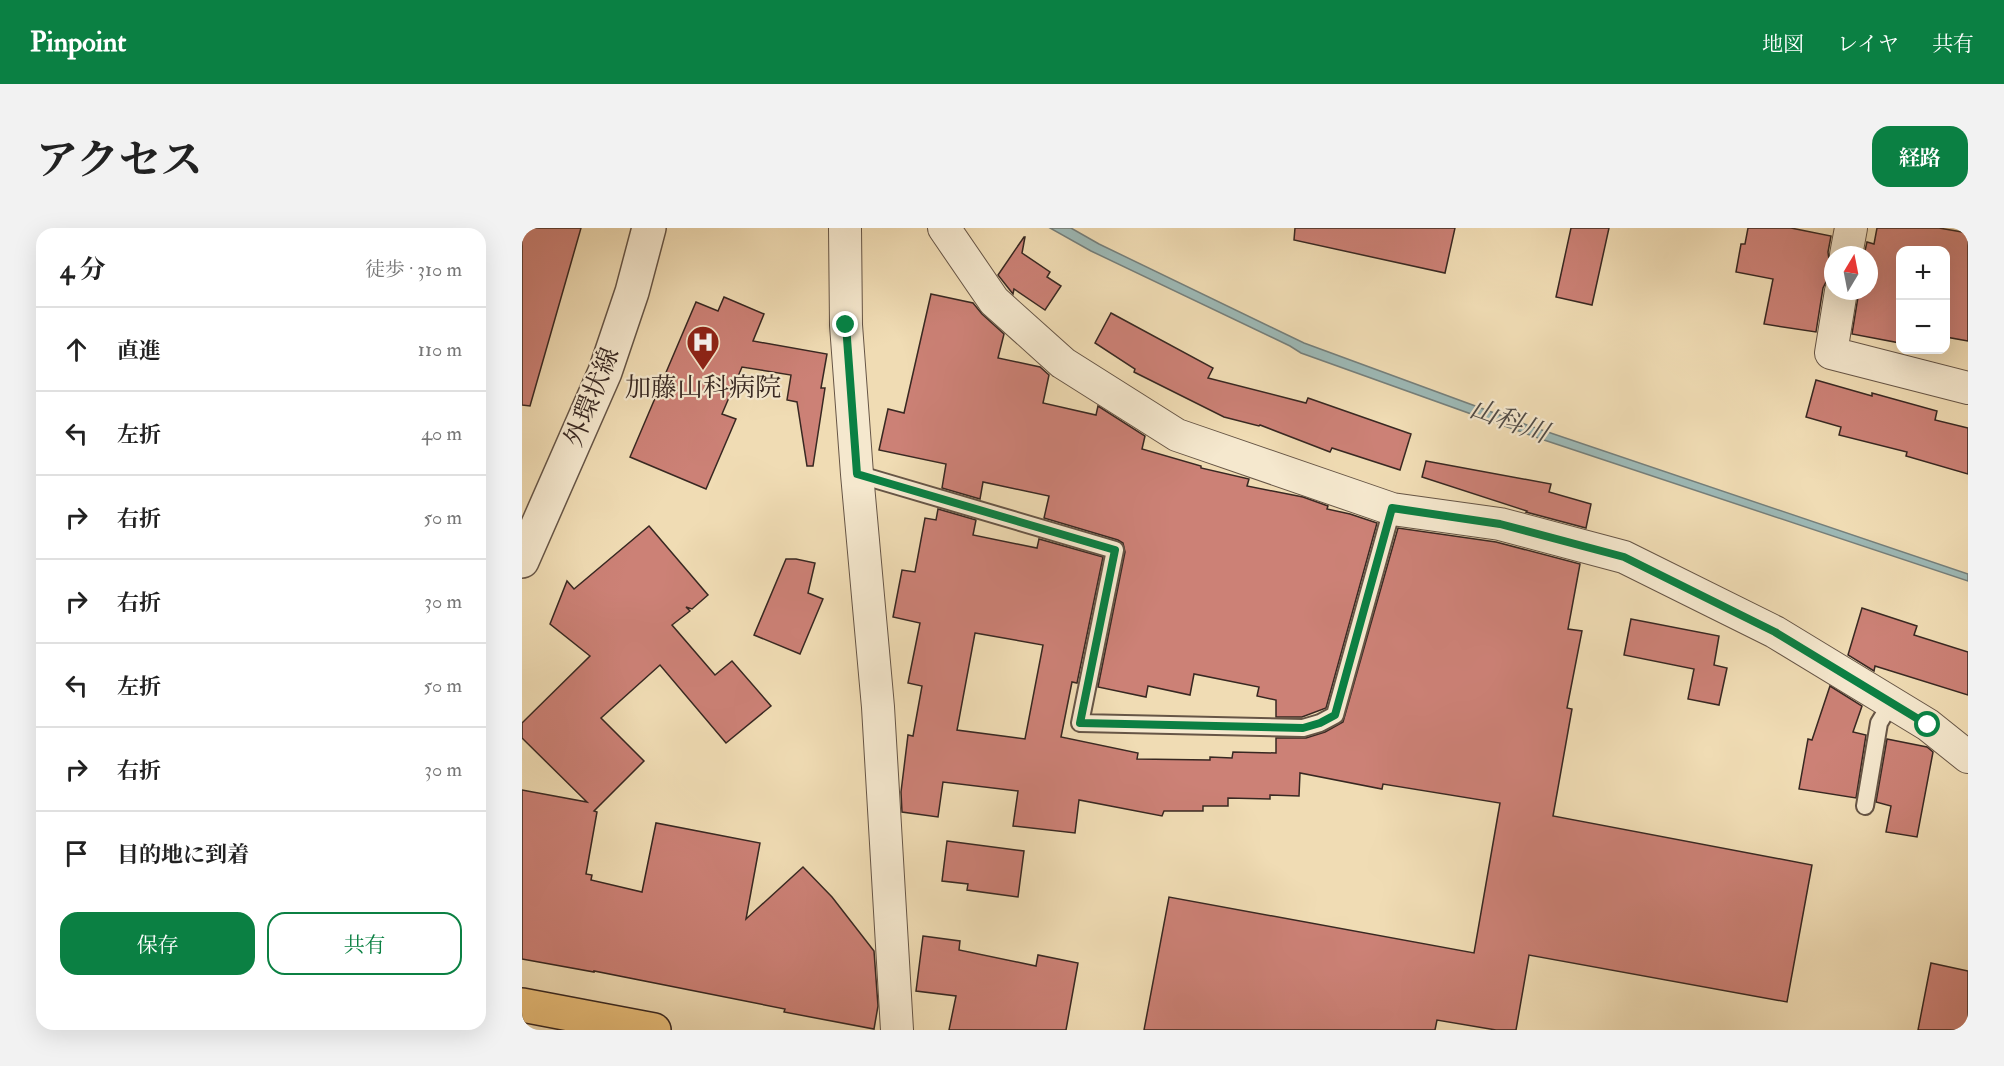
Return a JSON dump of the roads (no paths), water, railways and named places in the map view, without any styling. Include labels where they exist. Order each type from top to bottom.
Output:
[{"type":"highway","points":[[522,1005],[654,1030]]},
{"type":"street","name":"外環状線","points":[[522,561],[605,372],[632,292],[649,228]]},
{"type":"street","points":[[844,228],[846,325],[878,707],[897,1030]]},
{"type":"street","points":[[944,228],[994,301],[1063,363],[1177,435],[1392,508],[1500,524],[1624,557],[1775,632],[1928,725],[1968,757]]},
{"type":"street","points":[[1848,246],[1851,228]]},
{"type":"street","points":[[1840,300],[1831,353],[1968,388]]},
{"type":"lane","points":[[857,474],[1115,550],[1080,723],[1303,728],[1335,715],[1392,508]]},
{"type":"lane","points":[[1865,806],[1879,723],[1891,703]]},
{"type":"water","name":"山科川","points":[[1050,228],[1071,228],[1099,244],[1304,343],[1527,425],[1968,574],[1968,581],[1541,439],[1301,353],[1091,251]]},
{"type":"place","name":"加藤山科病院","points":[[703,371]]}]
